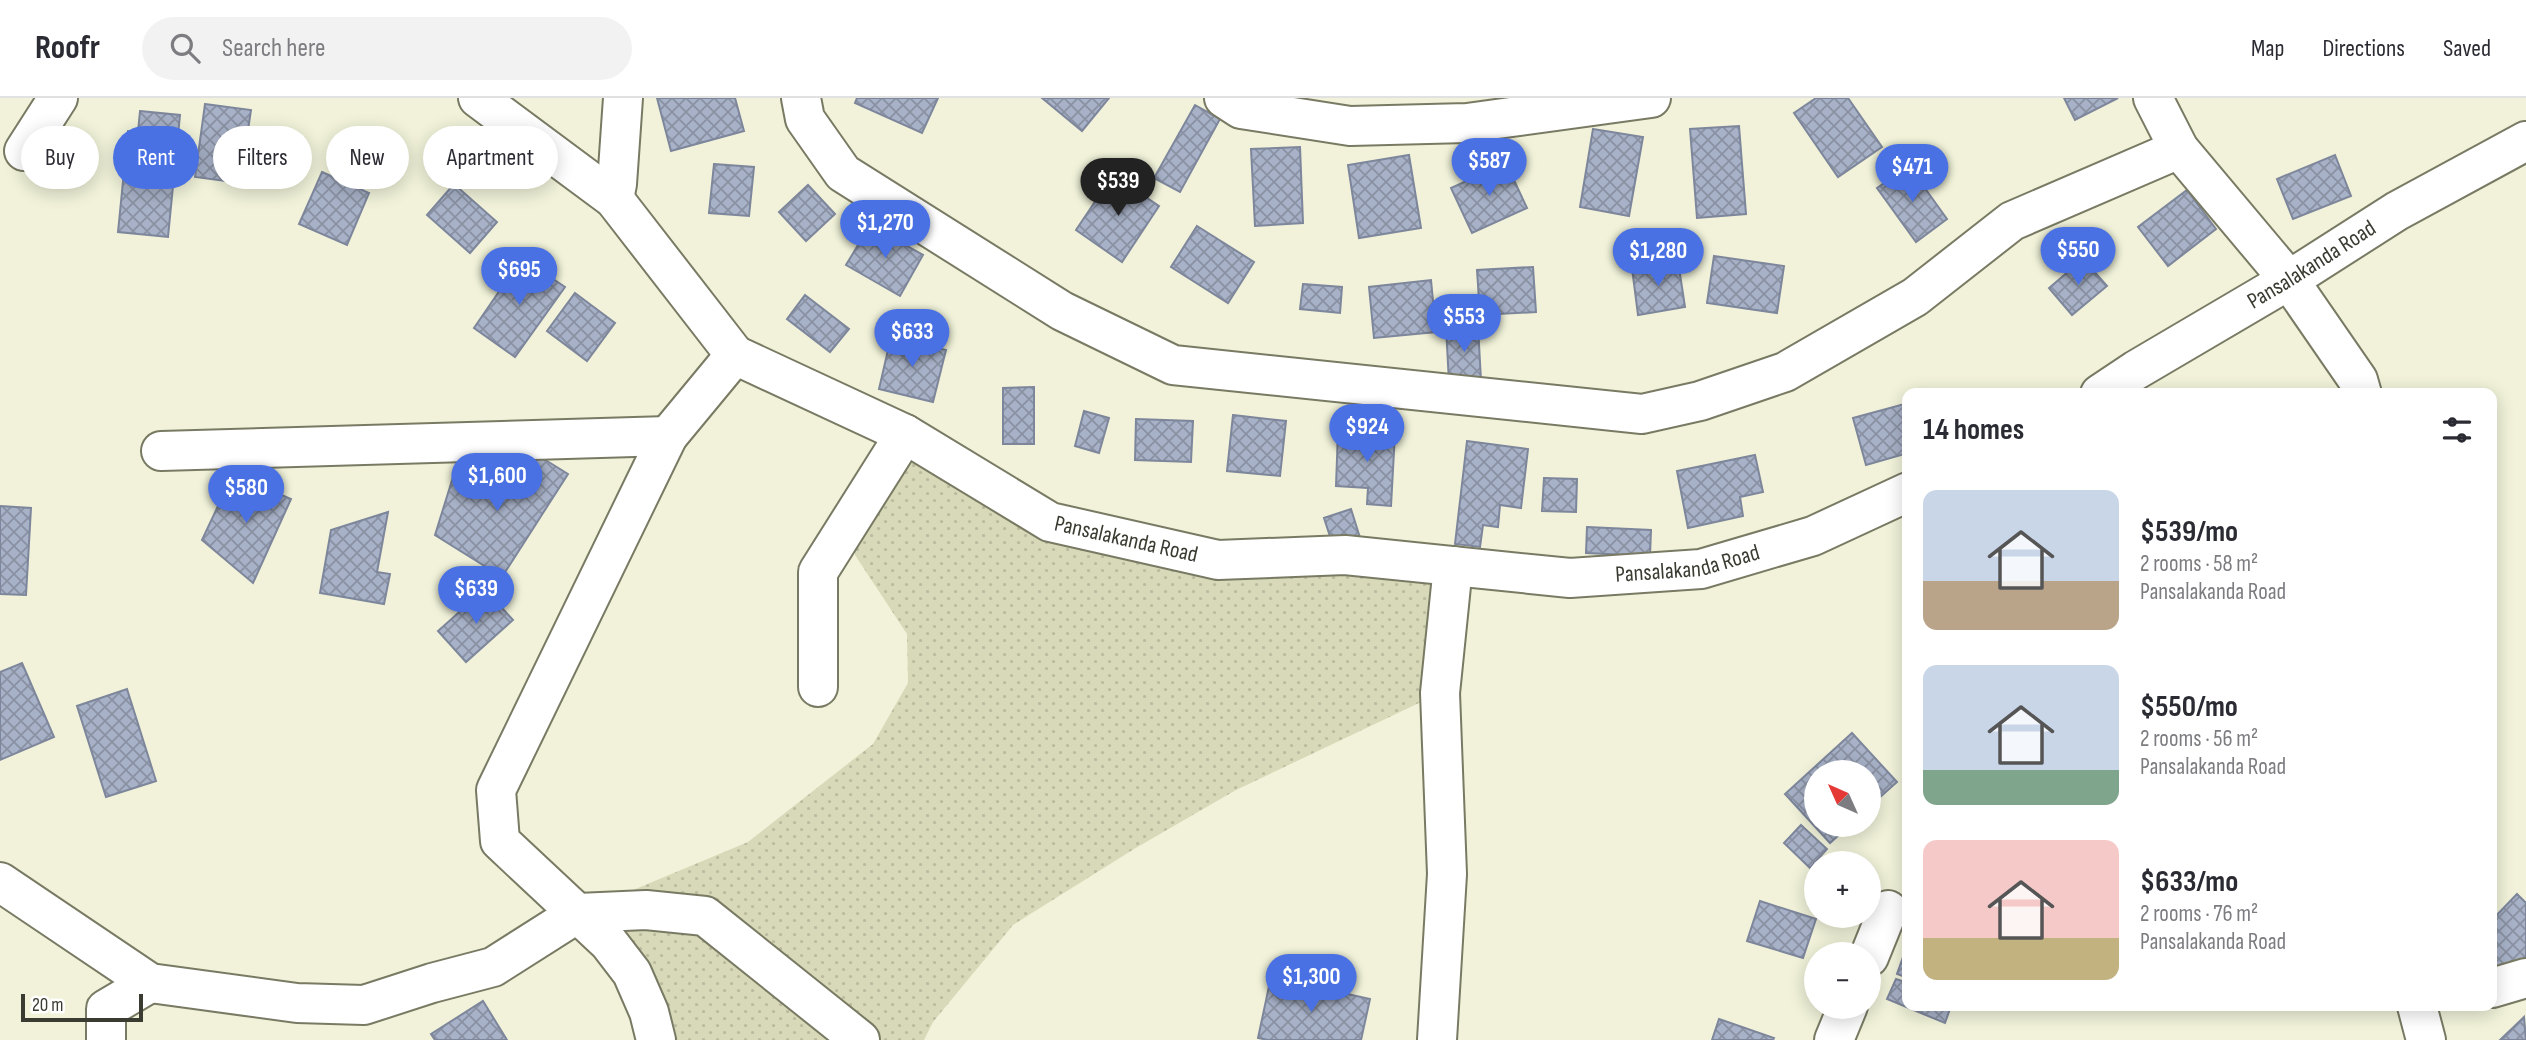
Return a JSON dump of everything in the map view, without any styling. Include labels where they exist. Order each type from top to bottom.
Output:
[{"type":"street","points":[[40,126],[58,98]]},
{"type":"street","name":"Pansalakanda Road","points":[[478,98],[614,199],[735,355],[905,434],[1050,522],[1218,560],[1345,555],[1570,578],[1701,569],[1814,536],[1902,495]]},
{"type":"street","points":[[614,199],[623,98]]},
{"type":"street","points":[[801,98],[805,119],[843,173],[1062,311],[1173,365],[1642,414],[1700,401],[1785,372],[1915,297],[2012,221],[2179,149]]},
{"type":"street","points":[[1224,98],[1241,108],[1350,126],[1467,123],[1651,98]]},
{"type":"street","points":[[2153,98],[2179,149],[2290,280],[2358,380],[2360,388]]},
{"type":"street","name":"Pansalakanda Road","points":[[2109,388],[2290,280],[2397,211],[2526,141]]},
{"type":"street","points":[[656,1040],[649,1012],[632,972],[609,943],[500,841],[496,790],[668,436],[735,355]]},
{"type":"street","points":[[818,687],[818,572],[905,434]]},
{"type":"street","points":[[161,451],[668,436]]},
{"type":"street","points":[[1437,1040],[1447,874],[1440,693],[1453,566]]},
{"type":"street","points":[[0,882],[150,983],[297,1003],[364,1005],[493,967],[578,913],[646,910],[705,916],[860,1040]]},
{"type":"street","points":[[1875,942],[1888,911]]},
{"type":"street","points":[[2497,987],[2526,978]]},
{"type":"street","points":[[106,1040],[106,1009],[150,983]]},
{"type":"street","points":[[1834,1040],[1843,1019]]},
{"type":"green space","points":[[905,434],[1144,545],[1453,566],[1440,693],[1236,790],[1134,849],[1013,925],[933,1022],[924,1040],[656,1040],[578,913],[748,842],[873,744],[908,683],[907,634],[855,555],[854,516]]},
{"type":"building","points":[[657,98],[735,98],[744,131],[671,151]]},
{"type":"building","points":[[857,98],[938,98],[922,133],[855,103]]},
{"type":"building","points":[[1042,98],[1109,98],[1082,131]]},
{"type":"building","points":[[1816,98],[1848,98],[1882,147],[1838,177],[1794,113]]},
{"type":"building","points":[[2064,98],[2118,98],[2075,120]]},
{"type":"building","points":[[205,104],[251,110],[249,126],[213,126],[213,179],[199,178],[199,148]]},
{"type":"building","points":[[1195,105],[1220,119],[1180,192],[1154,178]]},
{"type":"building","points":[[140,111],[180,115],[179,126],[139,126]]},
{"type":"building","points":[[1739,126],[1746,214],[1697,218],[1690,129]]},
{"type":"building","points":[[1593,129],[1643,137],[1629,216],[1580,207]]},
{"type":"building","points":[[1300,147],[1303,223],[1255,226],[1251,149]]},
{"type":"building","points":[[1409,155],[1421,228],[1359,238],[1348,165]]},
{"type":"building","points":[[2335,155],[2351,196],[2293,219],[2277,179]]},
{"type":"building","points":[[1506,163],[1527,208],[1472,233],[1451,188]]},
{"type":"building","points":[[714,164],[754,167],[749,216],[709,213]]},
{"type":"building","points":[[1909,166],[1947,219],[1916,242],[1877,188]]},
{"type":"building","points":[[322,172],[326,174],[326,189],[360,189],[369,193],[347,245],[299,224]]},
{"type":"building","points":[[1113,175],[1159,206],[1122,262],[1076,230]]},
{"type":"building","points":[[808,185],[835,214],[806,241],[779,212]]},
{"type":"building","points":[[122,189],[173,189],[168,237],[118,232]]},
{"type":"building","points":[[450,189],[460,189],[497,222],[470,253],[427,215]]},
{"type":"building","points":[[2187,190],[2216,229],[2168,266],[2138,227]]},
{"type":"building","points":[[870,225],[923,255],[900,296],[846,265]]},
{"type":"building","points":[[1197,226],[1254,262],[1228,303],[1171,267]]},
{"type":"building","points":[[1714,256],[1784,266],[1777,313],[1707,303]]},
{"type":"building","points":[[522,258],[565,287],[515,357],[474,328]]},
{"type":"building","points":[[2083,259],[2107,286],[2072,315],[2049,288]]},
{"type":"building","points":[[1678,261],[1685,307],[1638,315],[1632,268]]},
{"type":"building","points":[[1533,267],[1536,312],[1480,315],[1477,270]]},
{"type":"building","points":[[1431,280],[1436,332],[1374,338],[1369,287]]},
{"type":"building","points":[[1303,284],[1342,287],[1340,313],[1300,309]]},
{"type":"building","points":[[575,293],[615,323],[587,361],[547,331]]},
{"type":"building","points":[[805,295],[849,329],[830,352],[787,319]]},
{"type":"building","points":[[1478,326],[1481,380],[1449,382],[1446,328]]},
{"type":"building","points":[[891,337],[946,350],[933,402],[879,389]]},
{"type":"building","points":[[1034,387],[1034,444],[1003,444],[1003,388]]},
{"type":"building","points":[[1902,405],[1902,455],[1866,465],[1853,418]]},
{"type":"building","points":[[1084,411],[1109,418],[1099,453],[1075,446]]},
{"type":"building","points":[[1233,415],[1286,421],[1280,476],[1227,471]]},
{"type":"building","points":[[1136,419],[1193,421],[1191,462],[1135,460]]},
{"type":"building","points":[[1338,431],[1395,433],[1391,506],[1367,504],[1368,488],[1336,486]]},
{"type":"building","points":[[1467,441],[1528,449],[1521,508],[1500,505],[1498,527],[1483,525],[1480,547],[1455,544]]},
{"type":"building","points":[[1755,455],[1763,492],[1740,497],[1743,516],[1688,528],[1677,471]]},
{"type":"building","points":[[539,456],[568,474],[502,577],[435,535],[453,477],[467,486],[482,464],[519,489]]},
{"type":"building","points":[[233,474],[291,499],[253,583],[202,540]]},
{"type":"building","points":[[1544,478],[1577,479],[1576,512],[1542,511]]},
{"type":"building","points":[[0,506],[31,508],[26,595],[0,594]]},
{"type":"building","points":[[1351,509],[1362,544],[1335,552],[1324,518]]},
{"type":"building","points":[[388,512],[377,572],[390,574],[384,604],[320,593],[331,530]]},
{"type":"building","points":[[1587,527],[1651,530],[1650,556],[1586,553]]},
{"type":"building","points":[[485,589],[513,620],[466,662],[438,631]]},
{"type":"building","points":[[22,663],[54,737],[0,760],[0,672]]},
{"type":"building","points":[[127,689],[156,781],[106,797],[77,706]]},
{"type":"building","points":[[1852,733],[1877,760],[1822,760]]},
{"type":"building","points":[[1881,765],[1897,782],[1881,796]]},
{"type":"building","points":[[1804,777],[1804,815],[1785,794]]},
{"type":"building","points":[[1801,825],[1804,828],[1804,837],[1814,837],[1827,849],[1804,851],[1804,862],[1784,843]]},
{"type":"building","points":[[1824,837],[1837,837],[1830,843]]},
{"type":"building","points":[[2517,894],[2526,903],[2526,956],[2502,981],[2497,976],[2497,915]]},
{"type":"building","points":[[1760,901],[1804,915],[1804,928],[1813,928],[1808,942],[1804,942],[1803,958],[1747,941]]},
{"type":"building","points":[[1902,960],[1902,976],[1897,974]]},
{"type":"building","points":[[1271,977],[1370,999],[1361,1040],[1258,1038]]},
{"type":"building","points":[[1896,979],[1902,981],[1902,1005],[1887,999]]},
{"type":"building","points":[[483,1001],[507,1040],[435,1040],[431,1034]]},
{"type":"building","points":[[1916,1011],[1949,1011],[1945,1023]]},
{"type":"building","points":[[2524,1017],[2526,1040],[2500,1040]]},
{"type":"building","points":[[1719,1019],[1774,1038],[1712,1040]]}]
